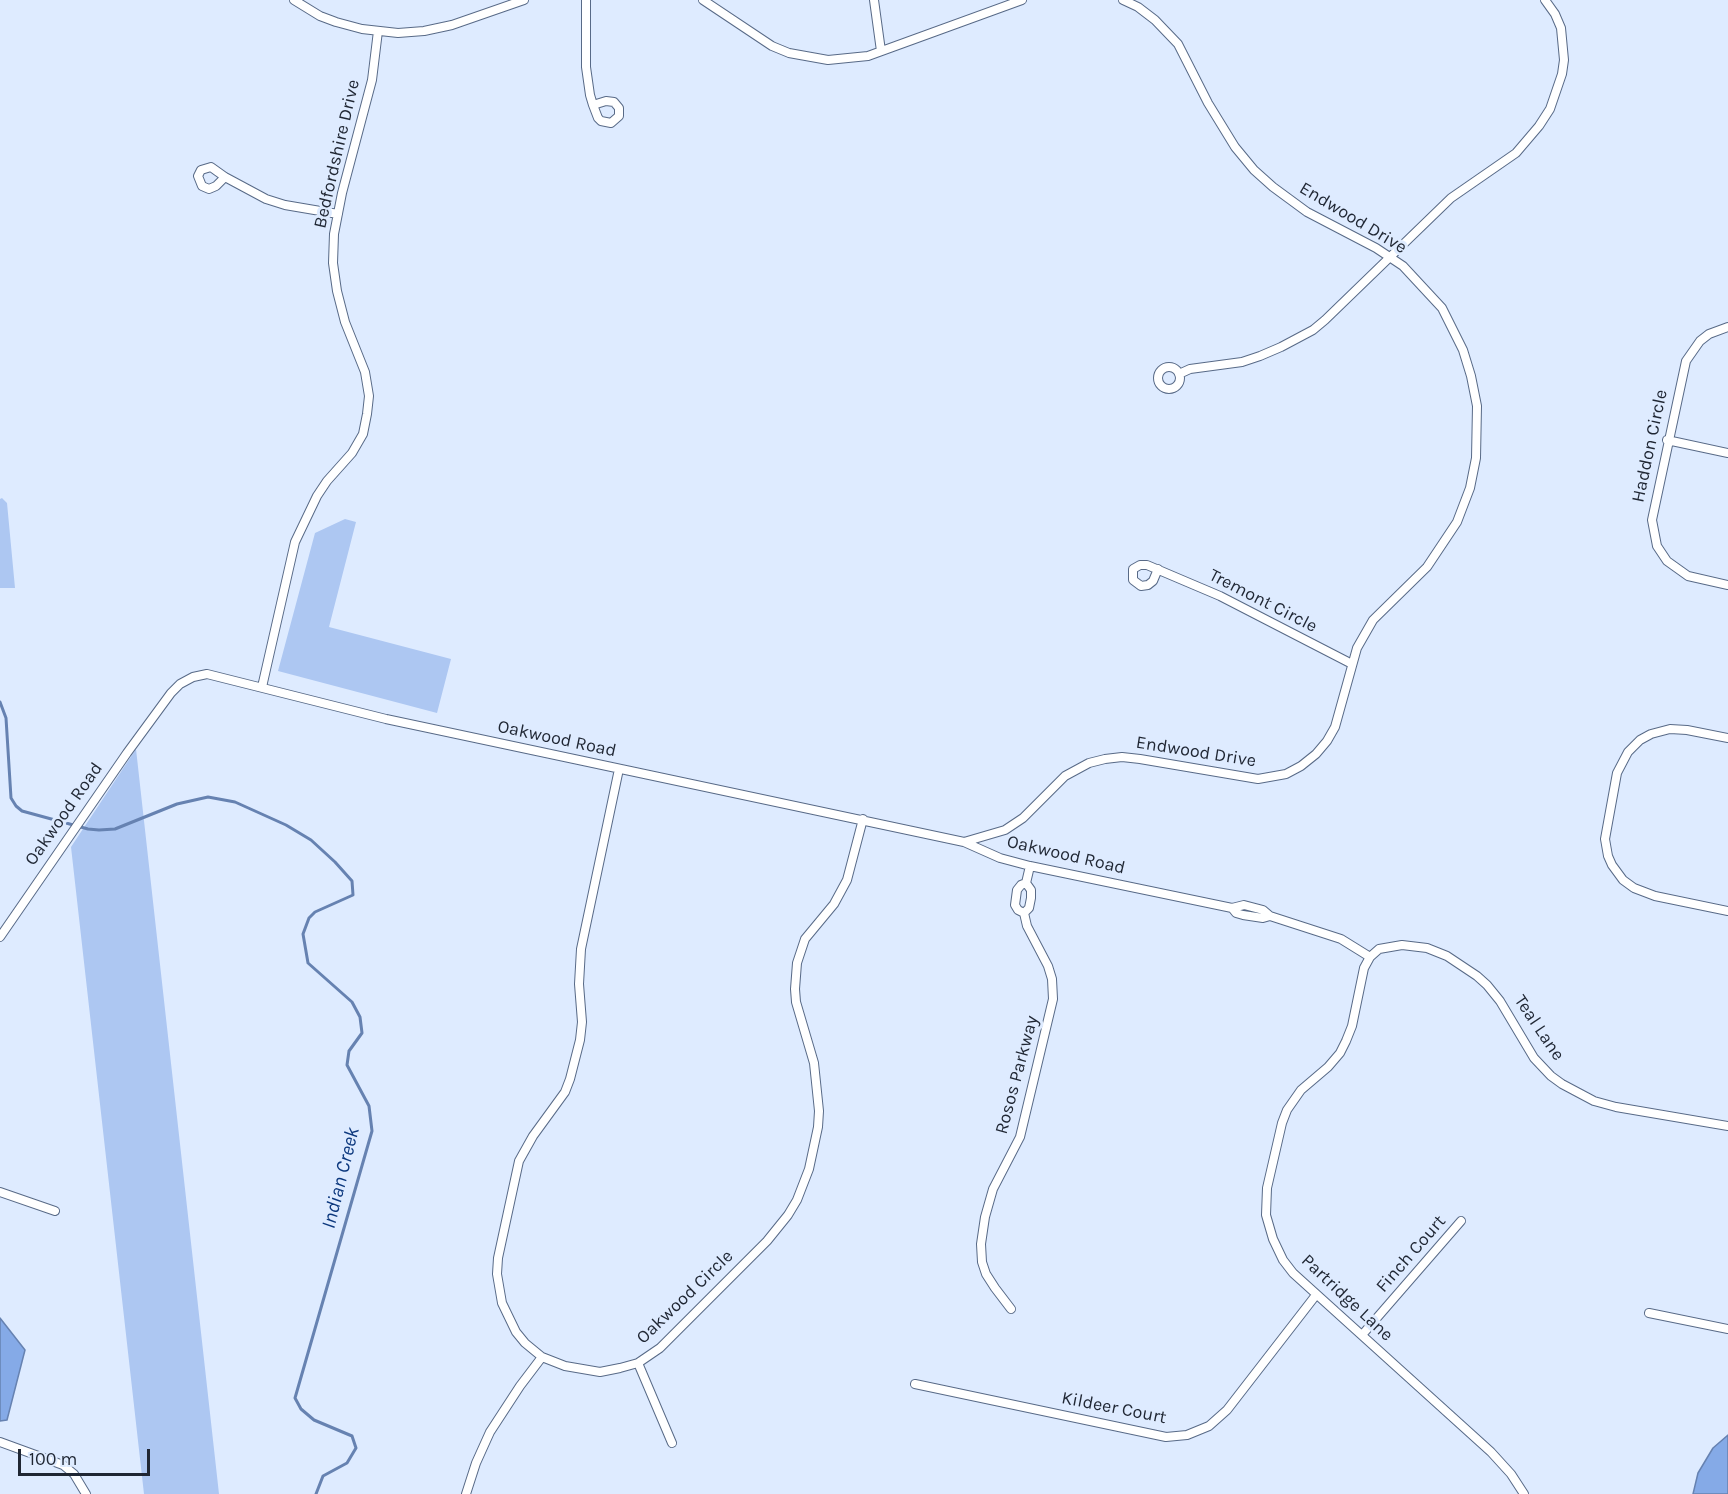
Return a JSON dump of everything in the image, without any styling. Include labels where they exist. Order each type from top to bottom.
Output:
[{"type":"street","points":[[294,0],[320,16],[362,29],[398,33],[452,25],[524,0]]},
{"type":"street","points":[[586,0],[586,67],[593,105]]},
{"type":"street","points":[[703,0],[757,38],[789,53],[828,60],[868,56],[1022,0]]},
{"type":"street","points":[[874,0],[881,51]]},
{"type":"street","name":"Endwood Drive","points":[[964,842],[1005,830],[1023,818],[1048,790],[1065,776],[1089,763],[1105,759],[1122,757],[1140,759],[1247,779],[1269,778],[1286,774],[1309,760],[1327,741],[1340,713],[1357,648],[1373,620],[1427,567],[1456,522],[1470,488],[1476,458],[1477,406],[1471,376],[1463,350],[1442,308],[1403,266],[1376,248],[1307,212],[1254,170],[1235,147],[1208,103],[1178,44],[1155,20],[1138,7],[1123,0]]},
{"type":"street","points":[[1179,374],[1190,369],[1242,362],[1297,339],[1325,320],[1451,198],[1516,153],[1550,109],[1562,74],[1564,60],[1561,28],[1545,0]]},
{"type":"street","name":"Bedfordshire Drive","points":[[262,687],[295,542],[317,496],[352,453],[363,434],[368,414],[369,396],[365,372],[345,322],[333,263],[334,234],[370,91],[378,31]]},
{"type":"street","points":[[225,177],[257,196],[276,203],[338,214]]},
{"type":"street","name":"Haddon Circle","points":[[1728,327],[1709,334],[1700,341],[1686,361],[1667,440],[1652,520],[1657,546],[1667,561],[1678,570],[1701,580],[1728,585]]},
{"type":"street","points":[[1667,440],[1728,453]]},
{"type":"street","name":"Tremont Circle","points":[[1158,569],[1220,596],[1352,664]]},
{"type":"street","name":"Oakwood Road","points":[[0,937],[127,753],[180,684],[193,677],[207,674],[375,716],[964,842],[1000,858],[1030,866],[1232,908],[1246,906],[1263,909],[1270,916],[1341,939],[1370,957]]},
{"type":"street","points":[[1728,738],[1670,729],[1651,734],[1634,745],[1617,773],[1605,839],[1608,856],[1614,868],[1623,880],[1634,888],[1655,896],[1728,911]]},
{"type":"street","name":"Oakwood Circle","points":[[619,769],[581,949],[579,984],[582,1022],[573,1070],[565,1092],[533,1136],[519,1161],[498,1258],[497,1274],[498,1287],[508,1317],[525,1343],[542,1357],[565,1366],[588,1371],[600,1372],[638,1364],[672,1338],[767,1241],[788,1215],[803,1186],[814,1148],[819,1112],[814,1063],[796,1002],[796,963],[805,939],[834,904],[848,880],[863,819]]},
{"type":"street","name":"Rosos Parkway","points":[[1024,913],[1029,908],[1031,898],[1026,883],[1030,866]]},
{"type":"street","name":"Rosos Parkway","points":[[1024,913],[1018,910],[1015,899],[1020,886],[1026,883]]},
{"type":"street","name":"Rosos Parkway","points":[[1011,1309],[986,1274],[982,1262],[981,1244],[985,1217],[993,1189],[1020,1137],[1053,999],[1053,979],[1027,926],[1024,913]]},
{"type":"street","name":"Teal Lane","points":[[1370,957],[1379,949],[1402,945],[1415,946],[1448,956],[1462,965],[1477,976],[1500,1001],[1542,1067],[1562,1084],[1579,1094],[1616,1107],[1728,1126]]},
{"type":"street","name":"Partridge Lane","points":[[1370,957],[1360,979],[1352,1026],[1340,1053],[1328,1067],[1301,1090],[1287,1110],[1282,1123],[1267,1188],[1266,1215],[1272,1239],[1293,1273],[1491,1452],[1510,1473],[1524,1494]]},
{"type":"street","points":[[0,1192],[55,1211]]},
{"type":"street","name":"Finch Court","points":[[1362,1335],[1461,1221]]},
{"type":"street","name":"Kildeer Court","points":[[915,1384],[1166,1437],[1187,1435],[1209,1426],[1227,1410],[1316,1294]]},
{"type":"street","points":[[1649,1313],[1728,1329]]},
{"type":"street","points":[[466,1494],[476,1463],[490,1432],[542,1357]]},
{"type":"street","points":[[638,1364],[672,1443]]},
{"type":"street","points":[[0,1442],[63,1465],[74,1474],[86,1494]]},
{"type":"shaded area","points":[[2,498],[7,503],[15,588],[0,588],[0,499]]},
{"type":"shaded area","points":[[345,519],[356,522],[329,627],[451,659],[437,713],[278,671],[315,533]]},
{"type":"shaded area","points":[[136,749],[219,1494],[144,1494],[71,847]]},
{"type":"shaded area","points":[[0,1318],[25,1350],[7,1420],[0,1421]]},
{"type":"shaded area","points":[[1728,1435],[1728,1494],[1693,1494],[1698,1473],[1713,1448]]},
{"type":"waterway","name":"Indian Creek","points":[[0,702],[6,718],[11,798],[22,811],[99,830],[115,829],[177,804],[208,797],[235,802],[286,825],[311,840],[352,881],[353,895],[315,912],[309,918],[303,934],[308,963],[352,1002],[360,1017],[362,1033],[349,1051],[347,1065],[369,1106],[372,1131],[295,1398],[301,1409],[314,1420],[352,1436],[356,1448],[347,1463],[323,1476],[316,1494]]}]
